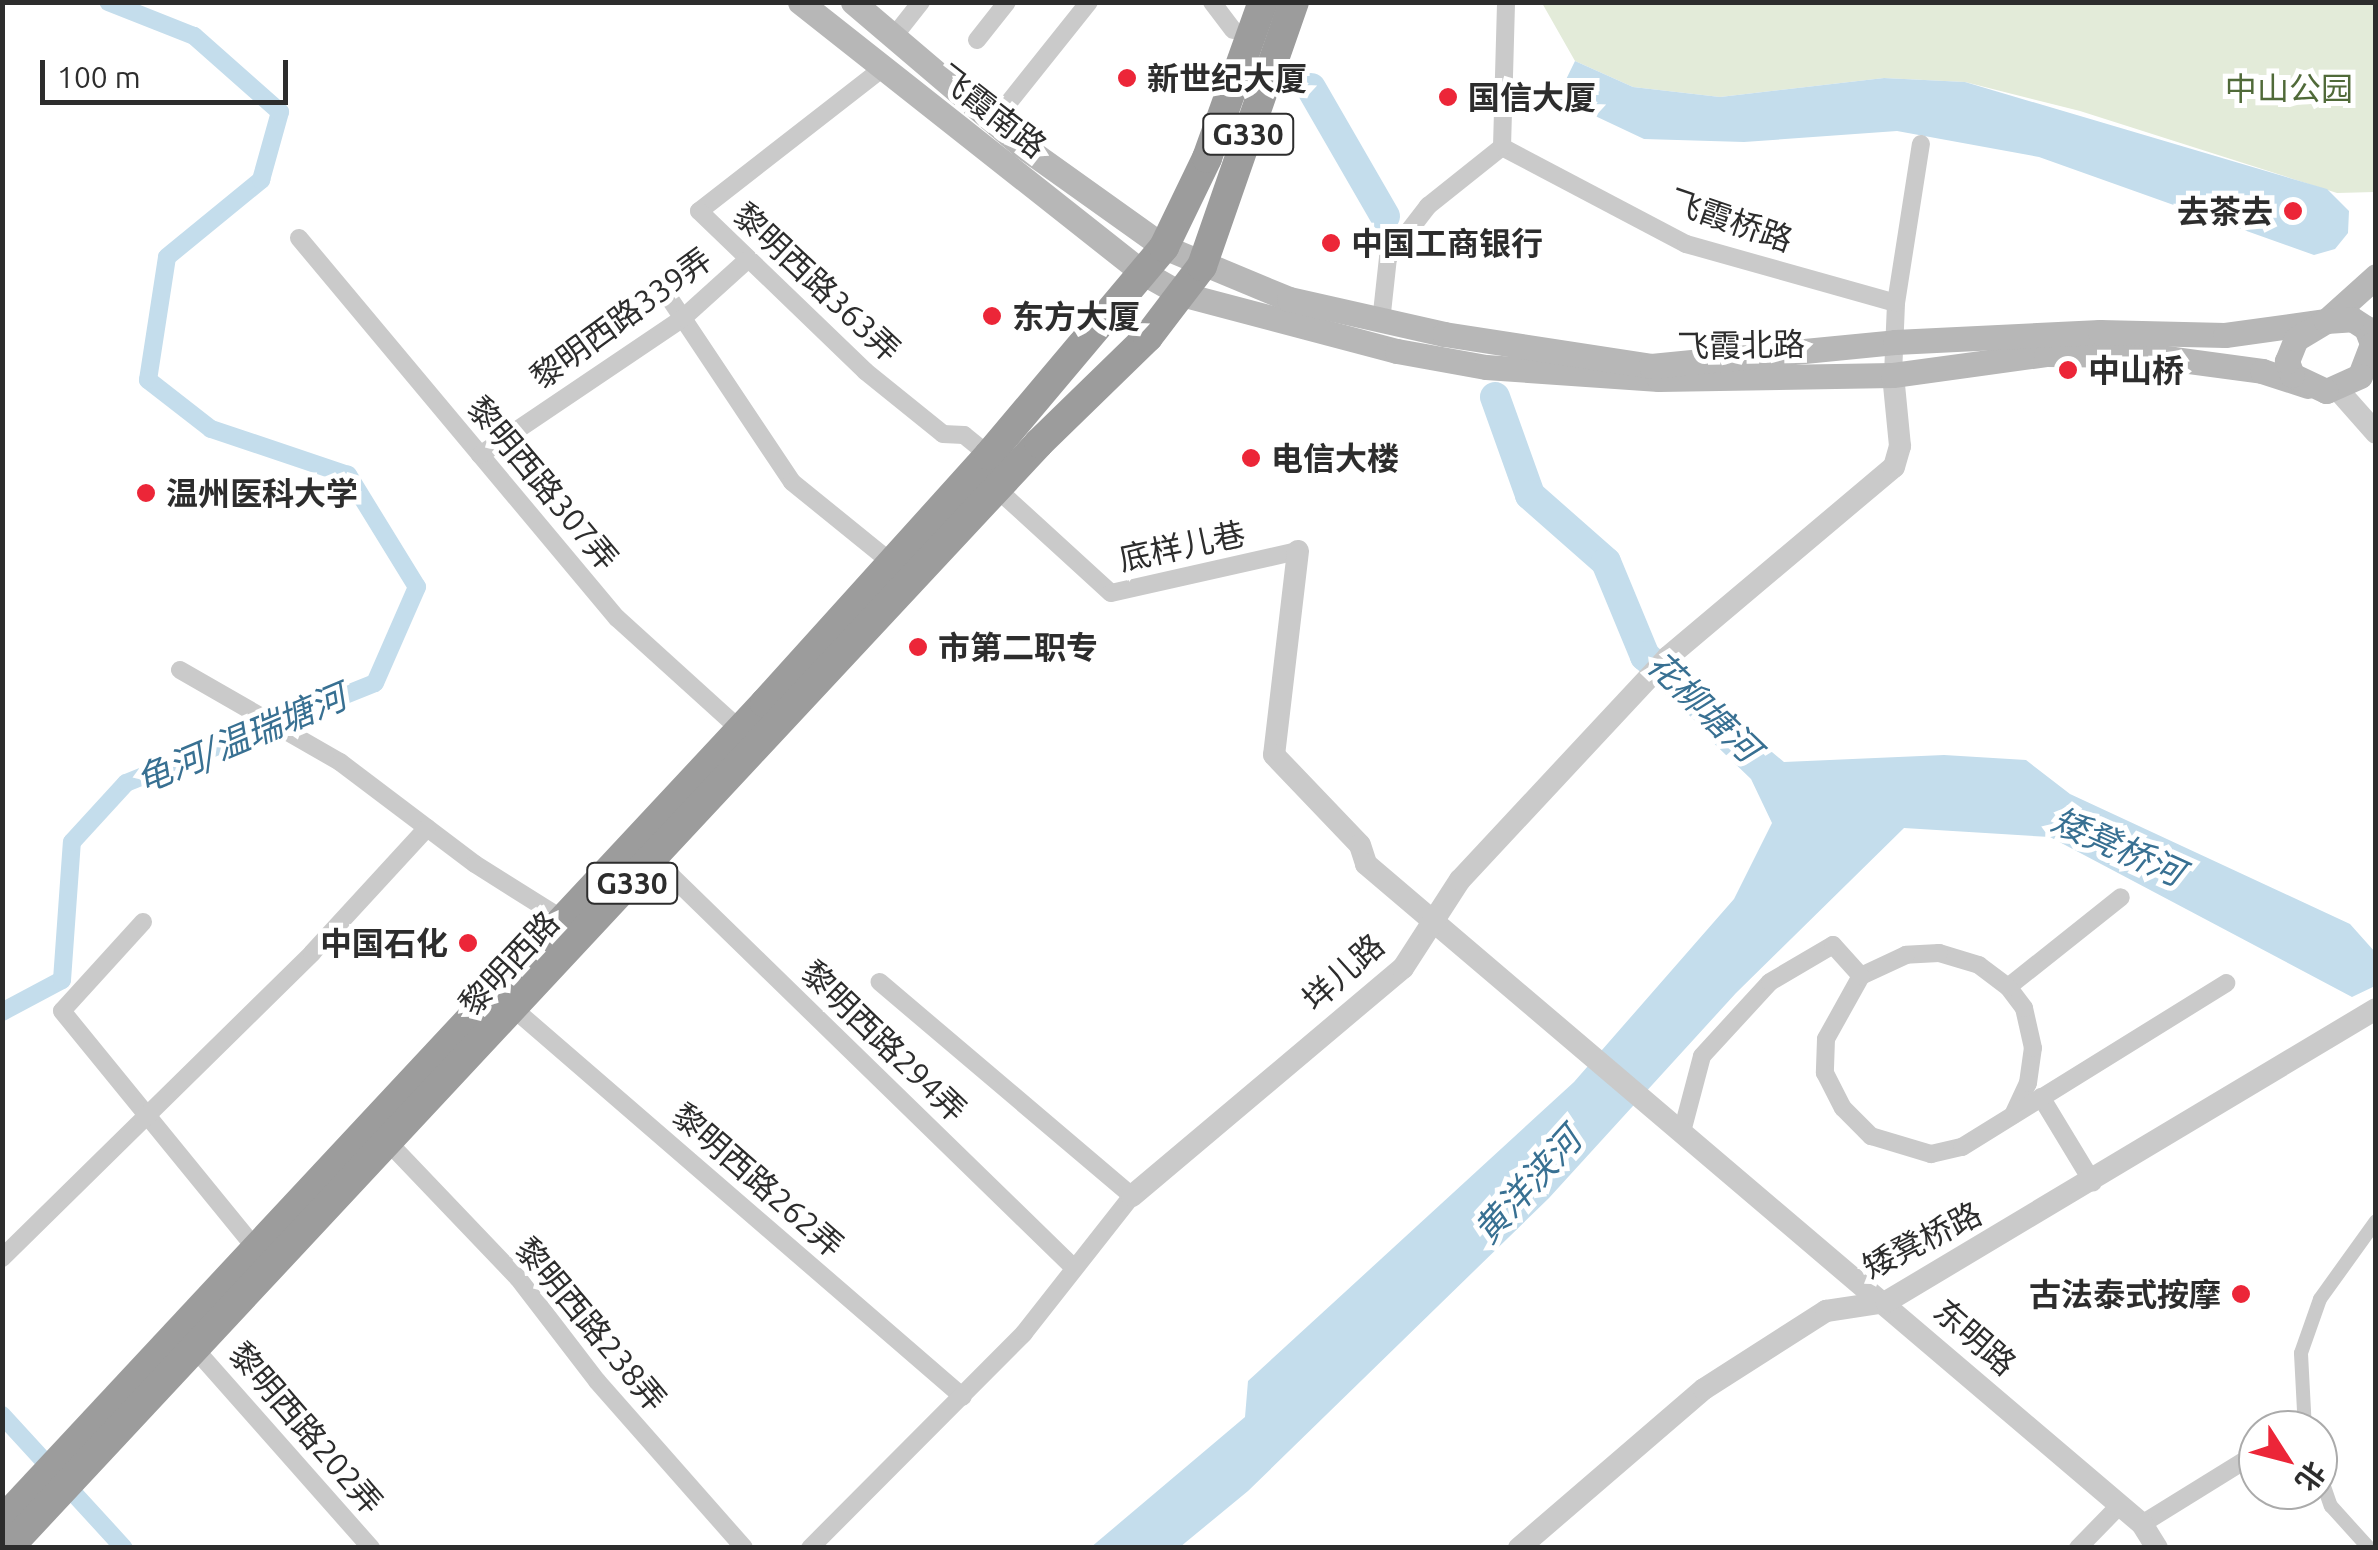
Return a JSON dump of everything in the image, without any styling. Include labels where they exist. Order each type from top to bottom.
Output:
[{"type":"highway","name":"G330","points":[[1142,272],[1164,248],[1208,158],[1263,2]]},
{"type":"highway","name":"G330","points":[[1181,294],[1202,266],[1294,2]]},
{"type":"highway","name":"黎明西路","points":[[8,1548],[17,1516],[196,1348],[655,860],[892,563],[989,455],[1142,272]]},
{"type":"highway","name":"黎明西路","points":[[72,1464],[256,1250],[564,920],[1148,337],[1181,294]]},
{"type":"main road","name":"飞霞南路","points":[[800,2],[1142,272],[1181,294]]},
{"type":"main road","name":"飞霞南路","points":[[854,3],[994,121],[1164,248],[1202,266]]},
{"type":"main road","name":"飞霞北路","points":[[1181,294],[1397,352],[1486,367],[1640,378],[1893,375],[2046,354],[2144,355],[2262,371],[2308,386],[2338,390],[2367,365],[2373,331],[2352,319],[2225,335],[2100,332],[1895,342],[1651,366],[1380,322],[1289,300],[1202,266]]},
{"type":"main road","points":[[2308,386],[2292,375],[2288,352],[2296,339],[2326,321],[2376,276]]},
{"type":"street","points":[[895,36],[920,2]]},
{"type":"street","points":[[978,40],[1008,2]]},
{"type":"street","points":[[994,121],[1088,2]]},
{"type":"street","points":[[1212,2],[1232,30]]},
{"type":"street","points":[[1380,322],[1388,258],[1428,206],[1502,147],[1506,2]]},
{"type":"street","points":[[835,30],[854,3]]},
{"type":"street","name":"黎明西路363弄","points":[[883,68],[699,211],[746,261],[943,434],[964,435],[989,455]]},
{"type":"street","points":[[1893,375],[1896,302],[1921,144]]},
{"type":"street","name":"飞霞桥路","points":[[1502,147],[1686,244],[1896,302]]},
{"type":"street","name":"黎明西路307弄","points":[[299,238],[617,618],[750,738]]},
{"type":"street","name":"黎明西路339弄","points":[[480,455],[683,318],[746,261]]},
{"type":"street","points":[[666,293],[792,482],[892,563]]},
{"type":"street","name":"垟儿路","points":[[810,1548],[1024,1333],[1072,1266],[1132,1196],[1402,968],[1460,880],[1641,690],[1668,656],[1894,467],[1900,446],[1893,375]]},
{"type":"street","points":[[2338,390],[2376,433]]},
{"type":"street","name":"底样儿巷","points":[[997,489],[1112,593],[1298,550]]},
{"type":"street","name":"东明路","points":[[1298,550],[1274,755],[1360,845],[1366,864],[1886,1302],[2142,1524],[2157,1548]]},
{"type":"street","points":[[180,670],[312,746],[564,920]]},
{"type":"street","points":[[2,1258],[428,828]]},
{"type":"street","name":"黎明西路294弄","points":[[655,860],[1072,1266]]},
{"type":"street","points":[[2008,987],[2121,897]]},
{"type":"street","points":[[143,922],[62,1011],[256,1250]]},
{"type":"street","points":[[1683,1128],[1702,1056],[1770,982],[1832,945],[1861,976]]},
{"type":"street","points":[[2013,1116],[2028,1084],[2033,1048],[2024,1008],[2008,987],[1979,965],[1939,953],[1906,954],[1861,976],[1826,1039],[1825,1073],[1843,1108],[1871,1136],[1931,1154],[1962,1147],[2013,1116],[2226,982]]},
{"type":"street","points":[[880,982],[1132,1196]]},
{"type":"street","name":"黎明西路262弄","points":[[514,1009],[963,1397]]},
{"type":"street","name":"矮凳桥路","points":[[1519,1548],[1704,1389],[1826,1311],[1886,1302],[2093,1183],[2376,1009]]},
{"type":"street","points":[[2041,1097],[2093,1183]]},
{"type":"street","name":"黎明西路238弄","points":[[388,1142],[518,1278],[597,1382],[744,1548]]},
{"type":"street","points":[[2301,1410],[2300,1354],[2320,1299],[2376,1221]]},
{"type":"street","name":"黎明西路202弄","points":[[196,1348],[372,1548]]},
{"type":"street","points":[[2142,1524],[2238,1464]]},
{"type":"street","points":[[2078,1548],[2120,1505]]},
{"type":"street","points":[[2335,1510],[2369,1548]]},
{"type":"green space","name":"中山公园","points":[[1542,3],[2375,3],[2375,192],[2337,193],[2080,111],[1965,82],[1884,78],[1720,97],[1633,87],[1575,61]]},
{"type":"water","points":[[1575,61],[1633,87],[1720,97],[1884,78],[1965,82],[2327,189],[2349,211],[2348,233],[2335,249],[2314,255],[2039,157],[1897,131],[1744,142],[1644,139],[1557,98]]},
{"type":"water","points":[[1711,701],[1784,762],[1944,755],[2026,760],[2070,794],[2350,924],[2375,952],[2375,986],[2352,997],[2050,837],[1904,828],[1736,993],[1549,1198],[1248,1491],[1180,1547],[1090,1548],[1245,1417],[1248,1381],[1574,1082],[1734,899],[1772,823],[1751,779],[1701,731]]},
{"type":"waterway","name":"龟河/温瑞塘河","points":[[2,1012],[62,980],[72,842],[126,783],[375,683],[417,587],[348,475],[211,429],[148,380],[167,257],[261,180],[280,112],[194,36],[108,2]]},
{"type":"waterway","name":"花柳塘河","points":[[1311,88],[1385,216]]},
{"type":"waterway","name":"花柳塘河","points":[[1495,397],[1530,495],[1606,562],[1645,656],[1735,736]]},
{"type":"waterway","name":"龟河/温瑞塘河","points":[[2,1415],[124,1548]]},
{"type":"place","name":"新世纪大厦","points":[[1127,78]]},
{"type":"place","name":"国信大厦","points":[[1448,97]]},
{"type":"place","name":"去茶去","points":[[2293,211]]},
{"type":"place","name":"中国工商银行","points":[[1331,243]]},
{"type":"place","name":"东方大厦","points":[[992,316]]},
{"type":"place","name":"中山桥","points":[[2068,370]]},
{"type":"place","name":"电信大楼","points":[[1251,458]]},
{"type":"place","name":"温州医科大学","points":[[146,493]]},
{"type":"place","name":"市第二职专","points":[[918,647]]},
{"type":"place","name":"中国石化","points":[[468,943]]},
{"type":"place","name":"古法泰式按摩","points":[[2241,1294]]},
{"type":"water label","name":"矮凳桥河","points":[[2118,846]]},
{"type":"water label","name":"黄洋浃河","points":[[1527,1185]]}]
